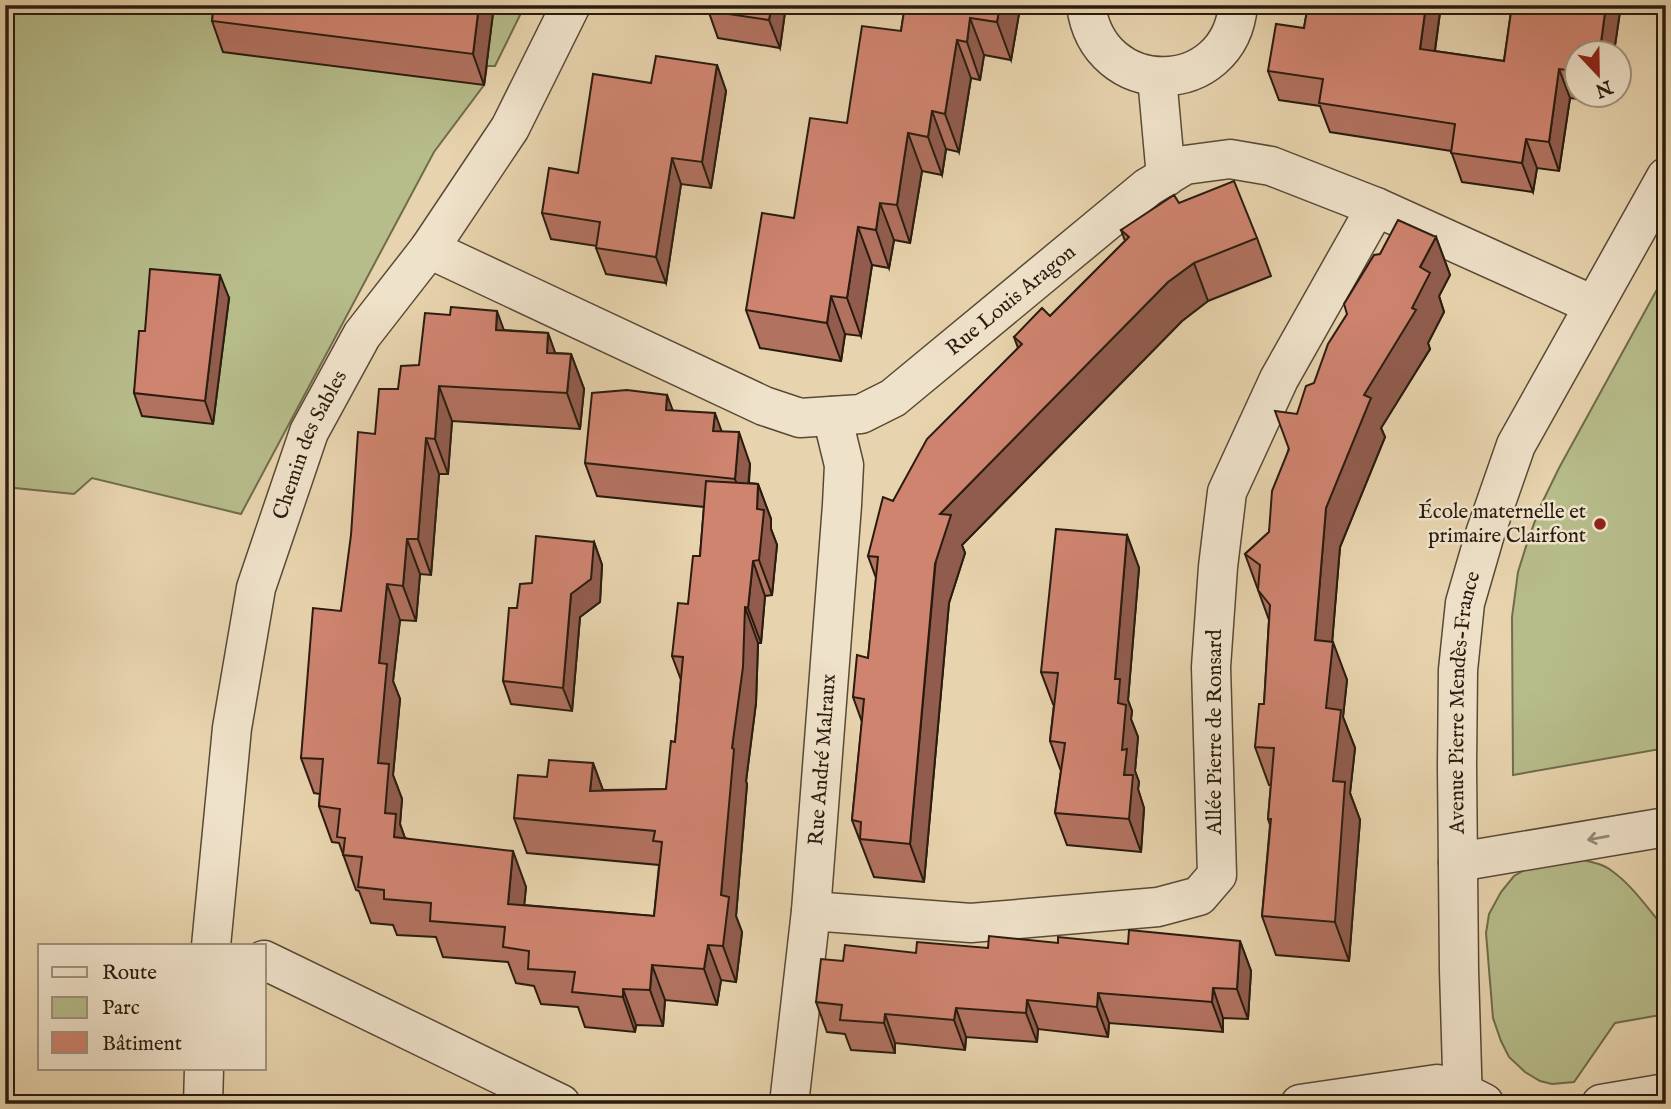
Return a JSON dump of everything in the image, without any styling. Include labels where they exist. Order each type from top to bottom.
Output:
[{"type":"street","name":"Chemin des Sables","points":[[217,944],[232,728],[256,588],[309,432],[362,335],[429,249],[510,128],[571,5]]},
{"type":"street","points":[[1086,5],[1090,28],[1101,47],[1117,62],[1136,73],[1157,77],[1179,75],[1200,67],[1217,54],[1230,37],[1238,5]]},
{"type":"street","points":[[1157,77],[1166,177]]},
{"type":"street","name":"Rue Louis Aragon","points":[[429,249],[764,406],[800,418],[861,414],[892,398],[1148,187],[1185,165],[1230,159],[1271,166],[1376,207],[1593,305]]},
{"type":"street","name":"Avenue Pierre Mendès-France","points":[[1471,1100],[1459,970],[1458,670],[1465,603],[1485,534],[1516,445],[1666,177]]},
{"type":"street","name":"Allée Pierre de Ronsard","points":[[811,911],[971,923],[1144,909],[1199,896],[1217,876],[1211,667],[1218,567],[1227,492],[1279,379],[1376,207]]},
{"type":"street","name":"Rue André Malraux","points":[[789,1104],[811,911],[844,465],[832,416]]},
{"type":"street","points":[[1458,862],[1666,827]]},
{"type":"street","points":[[266,961],[561,1104]]},
{"type":"street","points":[[203,1104],[204,1070]]},
{"type":"street","points":[[1300,1104],[1437,1084],[1471,1100]]},
{"type":"street","points":[[1601,1104],[1666,1093]]},
{"type":"green space","points":[[5,5],[525,5],[495,66],[487,66],[484,85],[434,152],[241,514],[92,478],[74,494],[5,487]]},
{"type":"green space","name":"École maternelle et primaire Clairfont","points":[[1666,273],[1666,748],[1513,775],[1512,617],[1518,572],[1540,507],[1559,468]]},
{"type":"green space","points":[[1575,858],[1604,866],[1620,877],[1666,930],[1666,1014],[1615,1023],[1574,1082],[1552,1084],[1540,1081],[1525,1072],[1509,1057],[1501,1041],[1493,1018],[1486,933],[1489,914],[1514,876],[1533,865]]},
{"type":"building","points":[[214,5],[479,5],[473,54],[212,21]]},
{"type":"building","points":[[709,5],[772,5],[769,20],[708,11]]},
{"type":"building","points":[[905,5],[1000,5],[997,22],[970,18],[967,42],[957,40],[945,114],[932,111],[928,137],[908,133],[897,205],[880,203],[876,230],[858,227],[847,298],[831,296],[827,323],[746,310],[762,213],[794,218],[810,118],[847,123],[862,26],[901,31]]},
{"type":"building","points":[[1308,5],[1426,5],[1420,49],[1504,61],[1512,5],[1606,5],[1602,38],[1562,38],[1562,69],[1559,69],[1549,142],[1526,139],[1522,163],[1451,153],[1455,124],[1319,103],[1323,79],[1268,71],[1276,24],[1304,28]]},
{"type":"building","points":[[656,56],[717,65],[702,162],[672,158],[656,257],[596,248],[600,222],[542,213],[549,168],[578,173],[593,74],[651,83]]},
{"type":"building","points":[[1234,181],[1257,238],[1194,263],[1168,282],[940,514],[951,515],[935,564],[910,844],[860,839],[861,822],[852,820],[864,699],[853,697],[857,655],[868,658],[878,557],[868,556],[883,497],[893,501],[927,439],[1022,344],[1014,337],[1042,308],[1050,316],[1129,237],[1121,230],[1174,195],[1179,203]]},
{"type":"building","points":[[1398,220],[1436,237],[1420,267],[1430,273],[1412,308],[1416,310],[1364,395],[1371,398],[1326,508],[1315,640],[1333,642],[1326,708],[1341,710],[1333,781],[1345,782],[1335,922],[1262,916],[1274,748],[1255,747],[1259,704],[1264,704],[1270,605],[1258,590],[1260,565],[1245,554],[1269,532],[1272,491],[1289,449],[1275,411],[1297,414],[1306,386],[1314,383],[1328,344],[1347,314],[1344,304],[1374,255],[1380,254]]},
{"type":"building","points":[[150,269],[220,275],[205,401],[134,393],[139,331],[145,331]]},
{"type":"building","points":[[451,307],[497,311],[496,330],[548,333],[547,353],[571,354],[567,393],[439,386],[435,439],[426,438],[418,539],[407,539],[403,586],[387,584],[379,663],[387,664],[378,763],[389,764],[385,813],[396,814],[394,837],[513,851],[508,904],[654,916],[662,842],[653,841],[655,831],[514,818],[518,775],[547,777],[549,760],[593,763],[590,791],[666,789],[671,741],[675,742],[683,657],[672,656],[678,603],[688,604],[693,556],[700,556],[706,481],[758,484],[757,509],[764,510],[759,560],[753,561],[748,608],[745,607],[743,667],[732,748],[721,895],[729,897],[723,946],[708,945],[704,969],[652,965],[650,990],[623,989],[623,997],[572,992],[575,972],[528,969],[529,951],[503,947],[505,927],[430,921],[431,903],[384,899],[384,890],[358,887],[362,857],[343,855],[345,838],[337,837],[340,809],[319,806],[323,759],[301,758],[313,608],[341,611],[351,535],[358,432],[375,434],[379,389],[398,389],[401,366],[419,365],[425,313],[450,315]]},
{"type":"building","points":[[627,390],[667,395],[666,410],[715,413],[713,431],[739,432],[735,479],[585,463],[592,393]]},
{"type":"building","points":[[1056,529],[1127,535],[1115,679],[1120,679],[1118,703],[1126,705],[1122,750],[1127,749],[1124,775],[1133,775],[1129,819],[1055,813],[1065,743],[1050,741],[1058,673],[1041,672]]},
{"type":"building","points":[[536,536],[594,542],[591,579],[571,594],[563,688],[503,681],[509,608],[517,608],[520,584],[532,583]]},
{"type":"building","points":[[1129,930],[1240,941],[1237,989],[1213,988],[1212,1002],[1098,993],[1097,1007],[1027,1000],[1026,1013],[956,1008],[954,1020],[885,1014],[884,1023],[840,1020],[842,1005],[816,1002],[821,959],[843,961],[845,945],[916,953],[917,942],[988,948],[989,936],[1058,943],[1058,937],[1128,944]]},
{"type":"place","name":"École maternelle et primaire Clairfont","points":[[1600,524]]}]
